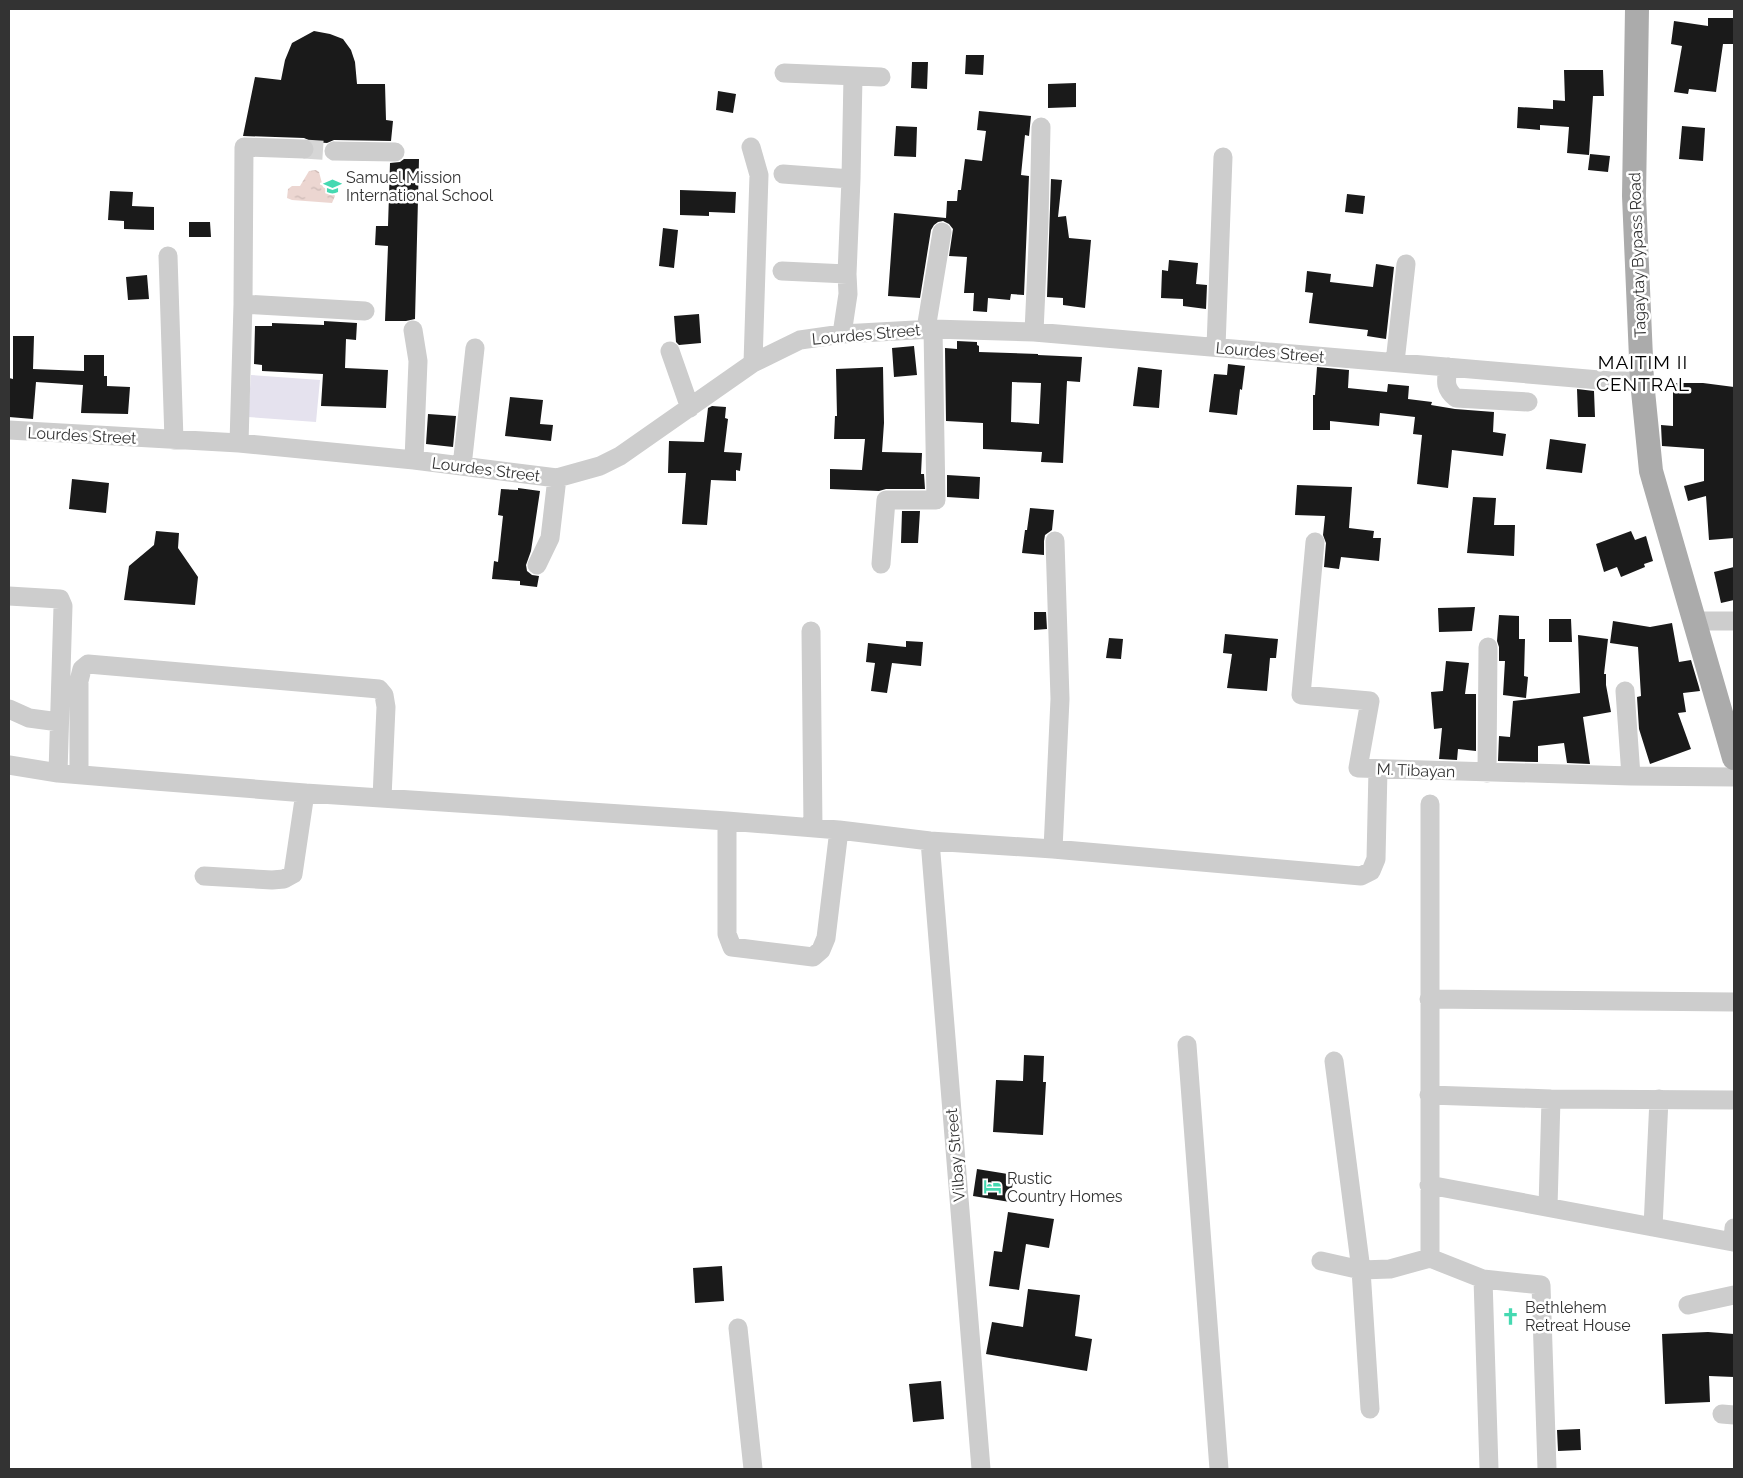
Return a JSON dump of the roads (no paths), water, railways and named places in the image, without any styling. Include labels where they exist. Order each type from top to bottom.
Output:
[{"type":"main road","name":"Tagaytay Bypass Road","points":[[1638,9],[1634,196],[1642,381],[1651,471],[1734,758]]},
{"type":"street","points":[[784,72],[882,77]]},
{"type":"street","points":[[842,334],[848,294],[853,76]]},
{"type":"street","points":[[1034,332],[1041,126]]},
{"type":"street","points":[[239,443],[243,304],[244,146],[304,150]]},
{"type":"street","points":[[751,147],[759,175],[753,363]]},
{"type":"street","points":[[334,151],[395,152]]},
{"type":"street","points":[[1216,347],[1223,157]]},
{"type":"street","points":[[783,174],[851,179]]},
{"type":"street","points":[[881,564],[886,500],[936,500],[930,329],[942,232]]},
{"type":"street","points":[[168,256],[174,440]]},
{"type":"street","points":[[1395,362],[1406,264]]},
{"type":"street","points":[[782,271],[847,274]]},
{"type":"street","points":[[243,304],[365,311]]},
{"type":"street","name":"Lourdes Street","points":[[9,430],[239,443],[414,460],[557,478],[600,466],[620,456],[753,363],[800,340],[842,334],[930,329],[1034,332],[1611,381],[1642,381]]},
{"type":"street","points":[[413,330],[418,361],[414,460]]},
{"type":"street","points":[[462,466],[475,348]]},
{"type":"street","points":[[670,351],[690,408]]},
{"type":"street","points":[[1448,367],[1446,383],[1449,392],[1456,398],[1528,402]]},
{"type":"street","points":[[537,565],[550,538],[557,478]]},
{"type":"street","points":[[1053,849],[1060,699],[1055,541]]},
{"type":"street","name":"M. Tibayan","points":[[1315,542],[1301,695],[1370,701],[1358,768],[1487,773],[1734,776]]},
{"type":"street","points":[[9,596],[60,599],[63,606],[58,773]]},
{"type":"street","points":[[1694,621],[1734,621]]},
{"type":"street","points":[[811,631],[813,828]]},
{"type":"street","points":[[1487,773],[1488,647]]},
{"type":"street","points":[[79,774],[79,681],[82,669],[88,664],[379,689],[384,695],[386,707],[382,798]]},
{"type":"street","points":[[1625,691],[1631,776]]},
{"type":"street","points":[[9,709],[29,718],[59,722]]},
{"type":"street","points":[[9,765],[58,773],[305,793],[727,821],[839,830],[930,841],[1053,849],[1361,876],[1371,871],[1376,859],[1378,769]]},
{"type":"street","points":[[204,876],[272,880],[284,879],[293,874],[305,793]]},
{"type":"street","points":[[1430,804],[1430,1258]]},
{"type":"street","points":[[727,821],[727,934],[732,947],[813,957],[821,950],[826,938],[839,830]]},
{"type":"street","name":"Vilbay Street","points":[[930,841],[981,1469]]},
{"type":"street","points":[[1429,999],[1734,1002]]},
{"type":"street","points":[[1187,1045],[1219,1469]]},
{"type":"street","points":[[1334,1061],[1361,1270],[1370,1409]]},
{"type":"street","points":[[1429,1094],[1551,1099],[1734,1100]]},
{"type":"street","points":[[1548,1207],[1551,1099]]},
{"type":"street","points":[[1653,1226],[1659,1099]]},
{"type":"street","points":[[1429,1185],[1733,1242],[1734,1228]]},
{"type":"street","points":[[1321,1261],[1361,1270],[1390,1269],[1430,1258],[1483,1279],[1542,1285],[1547,1469]]},
{"type":"street","points":[[1483,1279],[1489,1469]]},
{"type":"street","points":[[1688,1305],[1734,1294]]},
{"type":"street","points":[[738,1328],[753,1469]]},
{"type":"water","points":[[316,170],[319,172],[323,187],[335,196],[332,203],[287,198],[288,189],[292,186],[300,186],[309,171]]},
{"type":"tunnel","points":[[304,149],[334,151]]},
{"type":"place","name":"Samuel Mission International School","points":[[332,186]]},
{"type":"place","name":"Rustic Country Homes","points":[[993,1187]]},
{"type":"place","name":"Bethlehem Retreat House","points":[[1511,1316]]},
{"type":"district","name":"MAITIM II CENTRAL","points":[[1643,373]]}]
